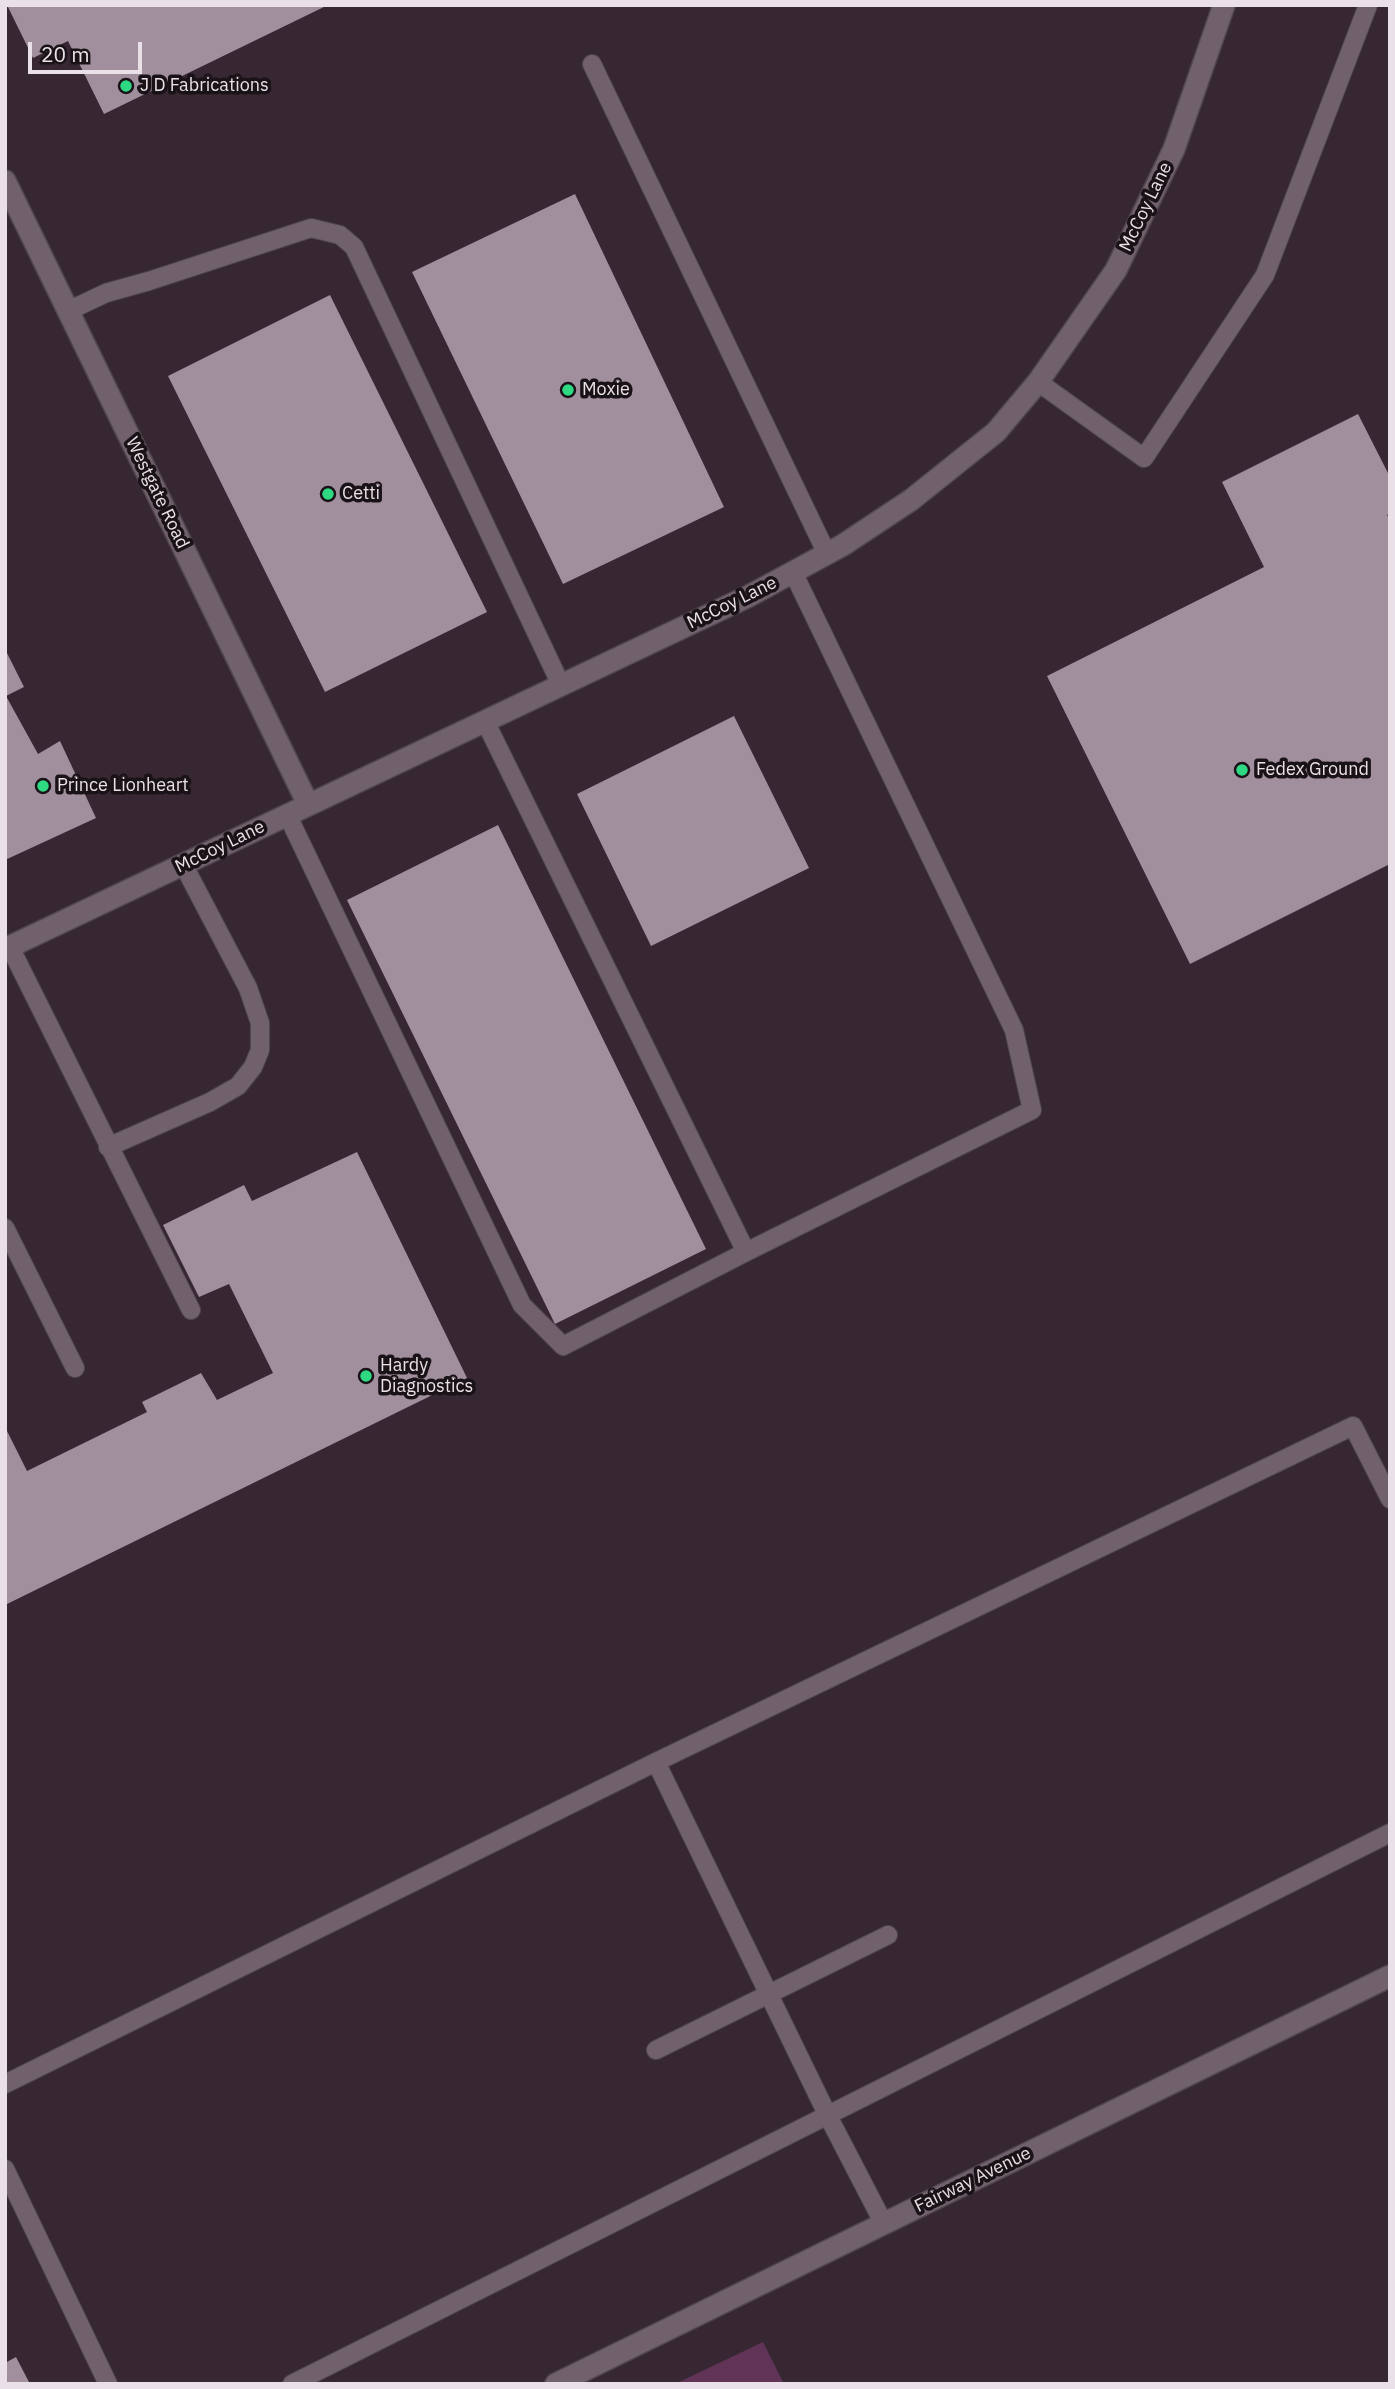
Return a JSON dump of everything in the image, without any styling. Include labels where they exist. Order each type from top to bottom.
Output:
[{"type":"street","name":"McCoy Lane","points":[[8,948],[750,596],[827,554],[911,500],[996,432],[1038,382],[1116,271],[1174,149],[1224,5]]},
{"type":"street","name":"Westgate Road","points":[[5,181],[308,804]]},
{"type":"street","name":"Fairway Avenue","points":[[556,2384],[579,2379],[884,2224],[1390,1976]]},
{"type":"lane","points":[[1038,382],[1144,458],[1265,275],[1368,5]]},
{"type":"lane","points":[[592,64],[827,554]]},
{"type":"lane","points":[[68,311],[128,286],[310,228],[341,234],[354,247],[561,685]]},
{"type":"lane","points":[[287,814],[522,1305],[563,1346],[1032,1110],[1014,1030],[793,572]]},
{"type":"lane","points":[[485,721],[746,1252]]},
{"type":"lane","points":[[108,1147],[210,1102],[238,1086],[253,1067],[260,1050],[260,1023],[248,988],[183,864]]},
{"type":"lane","points":[[8,948],[191,1310]]},
{"type":"lane","points":[[5,1228],[75,1368]]},
{"type":"lane","points":[[5,2084],[656,1762],[1353,1426],[1390,1499]]},
{"type":"lane","points":[[656,1762],[827,2114],[884,2224]]},
{"type":"lane","points":[[292,2384],[1390,1833]]},
{"type":"lane","points":[[656,2050],[888,1935]]},
{"type":"lane","points":[[5,2169],[108,2384]]},
{"type":"shaded area","points":[[763,2342],[784,2384],[675,2384]]},
{"type":"building","name":"J D Fabrications","points":[[7,5],[328,5],[104,114],[68,41],[33,58]]},
{"type":"building","name":"Moxie","points":[[575,194],[724,507],[563,584],[412,272]]},
{"type":"building","name":"Cetti","points":[[330,295],[487,612],[325,692],[168,376]]},
{"type":"building","name":"Fedex Ground","points":[[1358,414],[1390,477],[1390,513],[1387,515],[1390,520],[1390,864],[1190,964],[1047,676],[1264,567],[1222,482]]},
{"type":"building","name":"Prince Lionheart","points":[[5,649],[24,687],[6,696],[38,754],[60,741],[96,818],[5,860]]},
{"type":"building","points":[[734,716],[809,868],[651,946],[577,794]]},
{"type":"building","points":[[498,825],[706,1249],[555,1324],[347,900]]},
{"type":"building","name":"Hardy Diagnostics","points":[[357,1152],[467,1378],[5,1605],[5,1427],[27,1471],[147,1412],[142,1402],[201,1373],[217,1400],[273,1373],[229,1284],[199,1297],[163,1225],[244,1185],[252,1201]]},
{"type":"building","points":[[16,2357],[30,2384],[5,2384],[5,2363]]},
{"type":"place","name":"J D Fabrications","points":[[126,86]]},
{"type":"place","name":"Moxie","points":[[568,390]]},
{"type":"place","name":"Cetti","points":[[328,494]]},
{"type":"place","name":"Fedex Ground","points":[[1242,770]]},
{"type":"place","name":"Prince Lionheart","points":[[43,786]]},
{"type":"place","name":"Hardy Diagnostics","points":[[366,1376]]}]
